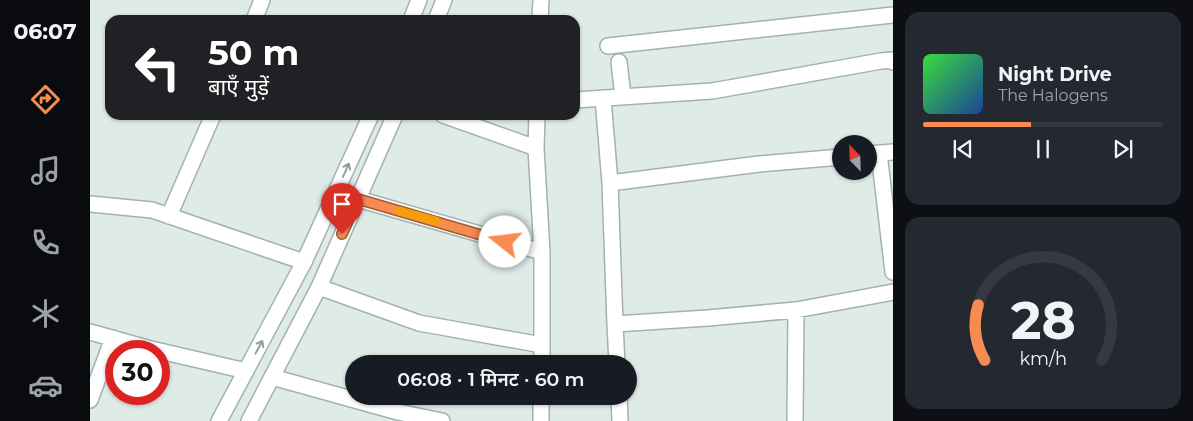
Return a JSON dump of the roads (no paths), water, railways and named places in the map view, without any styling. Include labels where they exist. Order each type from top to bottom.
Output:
[{"type":"street","points":[[256,15],[262,0]]},
{"type":"street","points":[[413,15],[419,0]]},
{"type":"street","points":[[438,15],[444,0]]},
{"type":"street","points":[[540,15],[541,0]]},
{"type":"street","points":[[608,46],[893,15]]},
{"type":"street","points":[[580,100],[712,91],[881,61],[892,60],[893,62]]},
{"type":"street","points":[[619,62],[623,97]]},
{"type":"street","points":[[603,98],[610,183],[617,355]]},
{"type":"street","points":[[170,216],[211,120]]},
{"type":"street","points":[[219,421],[304,262],[369,120]]},
{"type":"street","points":[[249,421],[319,287],[393,120]]},
{"type":"street","points":[[457,120],[536,148]]},
{"type":"street","points":[[537,120],[536,148],[542,252],[542,355]]},
{"type":"street","points":[[880,153],[893,272]]},
{"type":"street","points":[[610,183],[832,157]]},
{"type":"street","points":[[358,199],[542,252]]},
{"type":"street","points":[[90,204],[152,210],[304,262]]},
{"type":"street","points":[[319,287],[420,323],[542,345]]},
{"type":"street","points":[[615,324],[796,310],[893,292]]},
{"type":"street","points":[[795,421],[796,310]]},
{"type":"street","points":[[90,332],[147,348],[246,371]]},
{"type":"street","points":[[90,400],[113,338]]},
{"type":"street","points":[[272,377],[398,412],[442,421]]},
{"type":"street","points":[[541,405],[541,421]]},
{"type":"street","points":[[619,405],[620,421]]}]
